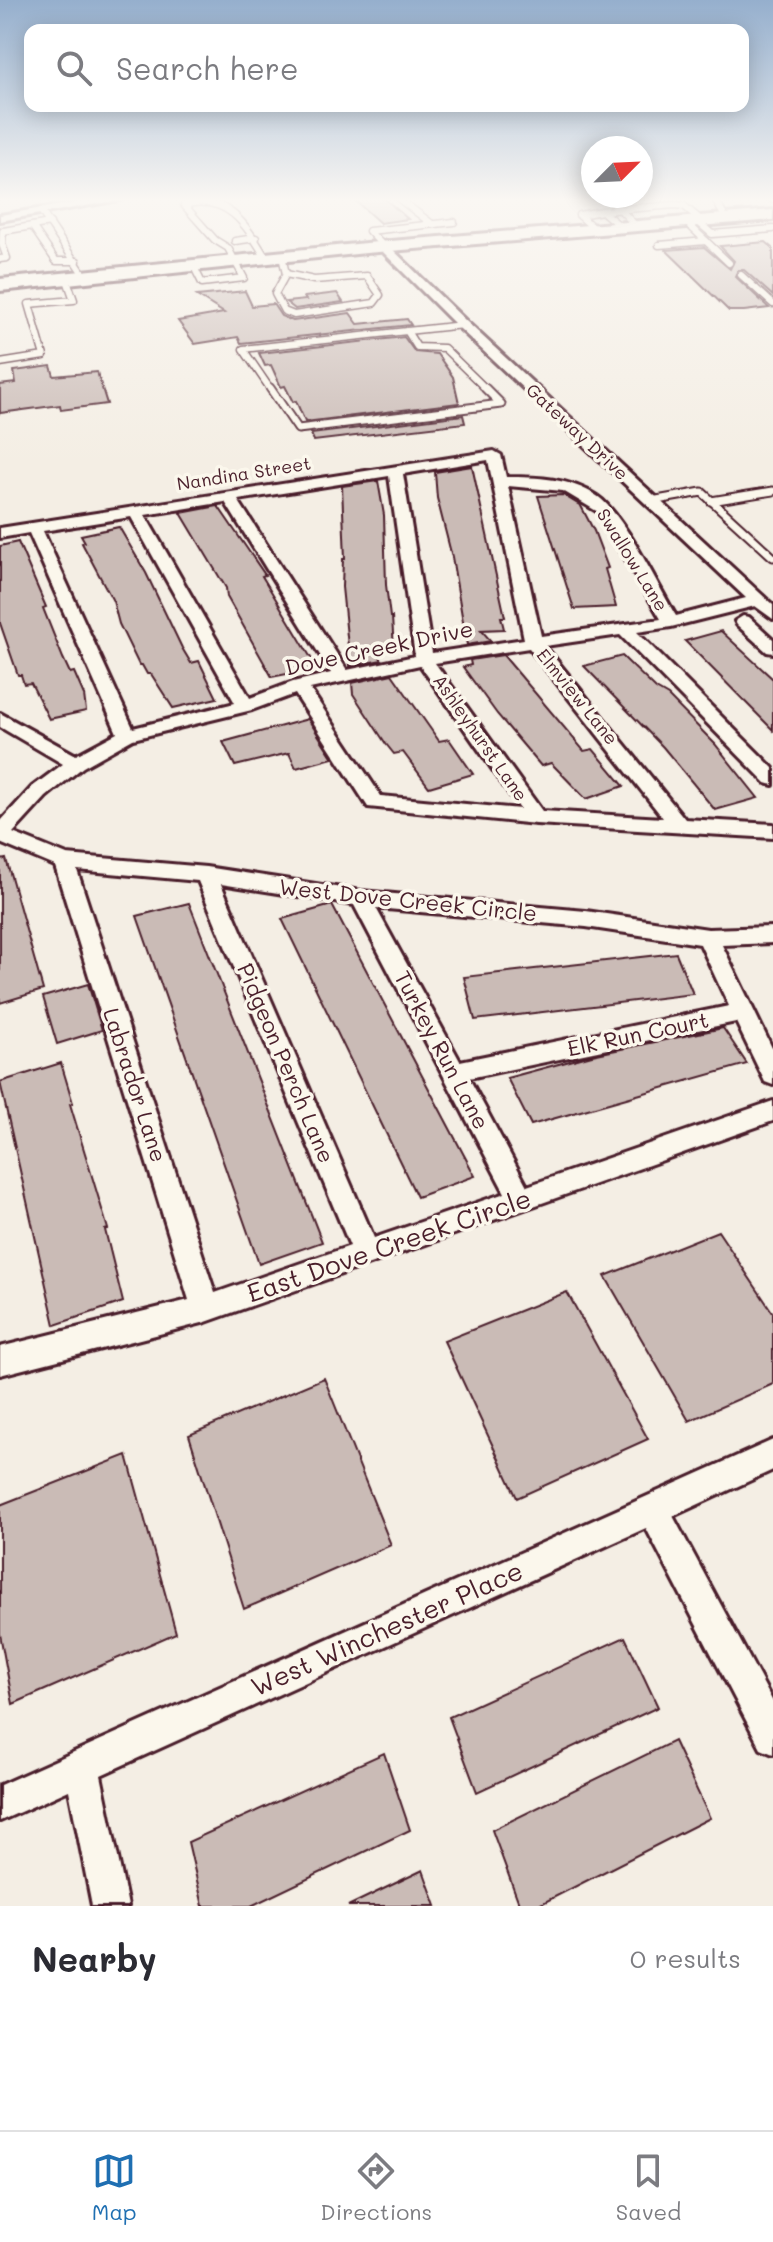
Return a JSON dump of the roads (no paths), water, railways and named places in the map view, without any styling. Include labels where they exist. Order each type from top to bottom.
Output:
[{"type":"street","name":"Gateway Drive","points":[[424,287],[773,614]]},
{"type":"street","name":"Nandina Street","points":[[0,533],[494,455]]},
{"type":"street","name":"Elmview Lane","points":[[494,455],[534,644],[680,826]]},
{"type":"street","name":"Ashleyhurst Lane","points":[[395,470],[424,659],[536,817]]},
{"type":"street","name":"Swallow Lane","points":[[499,482],[554,483],[594,499],[604,509],[671,622]]},
{"type":"street","points":[[229,497],[342,676]]},
{"type":"street","points":[[136,512],[246,706]]},
{"type":"street","points":[[34,527],[127,735]]},
{"type":"street","name":"Dove Creek Drive","points":[[0,835],[39,792],[76,763],[127,735],[246,706],[299,686],[342,676],[424,659],[671,622],[758,600]]},
{"type":"street","points":[[743,621],[773,648]]},
{"type":"street","name":"Swallow Lane","points":[[625,630],[773,779]]},
{"type":"street","points":[[299,686],[375,802],[536,817],[773,831]]},
{"type":"street","points":[[0,719],[76,763]]},
{"type":"street","name":"West Dove Creek Circle","points":[[0,835],[64,862],[206,874],[361,899],[586,919],[708,937],[773,935]]},
{"type":"street","name":"Labrador Lane","points":[[64,862],[206,1309]]},
{"type":"street","name":"Pidgeon Perch Lane","points":[[206,874],[366,1252]]},
{"type":"street","name":"Turkey Run Lane","points":[[361,899],[522,1201]]},
{"type":"street","name":"Elk Run Court","points":[[454,1072],[741,1012],[708,937]]},
{"type":"street","points":[[741,1012],[773,1075]]},
{"type":"street","name":"East Dove Creek Circle","points":[[0,1361],[206,1309],[773,1111]]},
{"type":"street","name":"West Winchester Place","points":[[0,1803],[773,1455]]},
{"type":"street","points":[[653,1510],[773,1737]]},
{"type":"street","points":[[82,1766],[110,1906]]},
{"type":"lane","points":[[0,363],[44,356],[29,304],[74,300],[75,287]]},
{"type":"lane","points":[[276,287],[275,294],[284,311],[294,315],[374,303],[380,295],[374,287]]},
{"type":"lane","points":[[754,287],[773,304]]},
{"type":"lane","points":[[407,331],[417,347],[444,348],[501,404],[298,429],[243,349],[407,331],[463,325]]},
{"type":"lane","points":[[711,501],[773,491]]},
{"type":"lane","points":[[651,501],[702,492],[773,557]]}]
